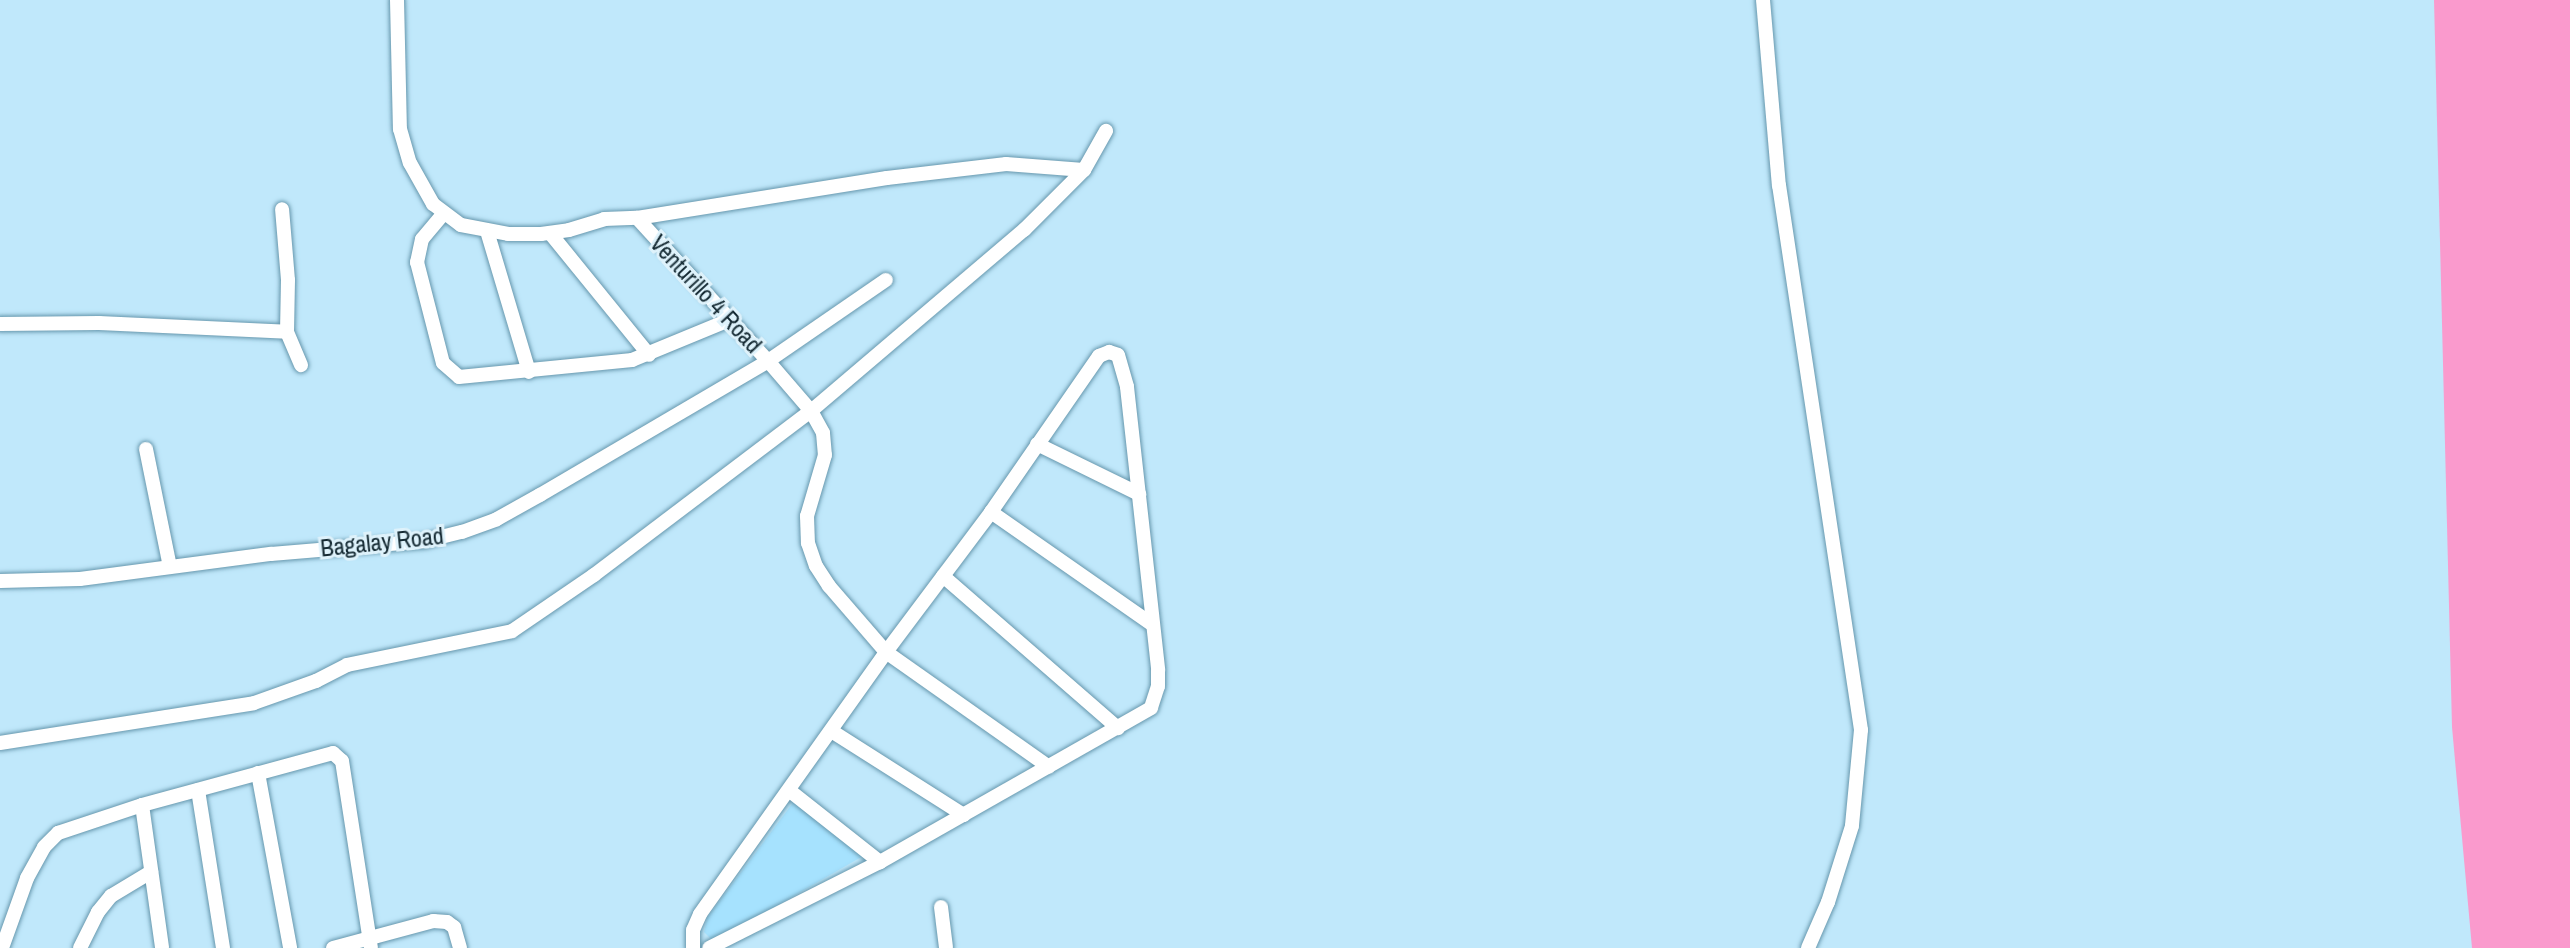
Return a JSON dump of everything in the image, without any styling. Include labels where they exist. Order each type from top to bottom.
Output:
[{"type":"street","name":"Venturillo 4 Road","points":[[397,0],[403,143],[424,190],[444,213],[461,225],[487,231],[550,233],[604,219],[637,218],[811,411],[826,443],[823,467],[807,516],[808,543],[816,566],[829,586],[886,652],[1049,767]]},
{"type":"street","points":[[1763,0],[1779,185],[1861,730],[1852,826],[1828,902],[1808,948]]},
{"type":"street","points":[[0,743],[254,703],[305,686],[347,665],[512,631],[594,575],[811,411],[1024,230],[1084,170],[1106,131]]},
{"type":"street","points":[[637,218],[887,178],[1006,164],[1084,170]]},
{"type":"street","points":[[282,209],[288,280],[287,332],[301,365]]},
{"type":"street","points":[[444,213],[422,239],[417,262],[443,363],[459,377],[632,360],[729,320]]},
{"type":"street","points":[[487,231],[529,372]]},
{"type":"street","points":[[550,233],[649,355]]},
{"type":"street","name":"Bagalay Road","points":[[0,581],[80,579],[271,554],[425,541],[462,532],[497,519],[540,495],[768,361],[886,280]]},
{"type":"street","points":[[0,324],[99,323],[287,332]]},
{"type":"street","points":[[693,948],[693,930],[700,914],[833,732],[886,652],[991,512],[1099,356],[1109,352],[1118,355],[1127,387],[1150,623],[1158,670],[1155,699],[1148,712],[880,862],[709,948]]},
{"type":"street","points":[[1037,444],[1139,494]]},
{"type":"street","points":[[146,449],[170,567]]},
{"type":"street","points":[[991,512],[1150,623]]},
{"type":"street","points":[[943,576],[1118,728]]},
{"type":"street","points":[[833,732],[964,815]]},
{"type":"street","points":[[2,948],[27,878],[44,847],[58,833],[142,805],[326,753],[339,756],[371,943]]},
{"type":"street","points":[[258,773],[290,948]]},
{"type":"street","points":[[198,790],[223,948]]},
{"type":"street","points":[[790,791],[880,862]]},
{"type":"street","points":[[142,805],[162,948]]},
{"type":"street","points":[[80,948],[98,912],[111,896],[151,872]]},
{"type":"street","points":[[941,907],[946,948]]},
{"type":"street","points":[[333,948],[371,943],[433,921],[447,922],[459,937],[460,948]]},
{"type":"shaded area","points":[[2434,0],[2570,0],[2570,948],[2472,948],[2452,727]]},
{"type":"shaded area","points":[[795,800],[863,856],[714,942],[704,932],[707,918]]}]
